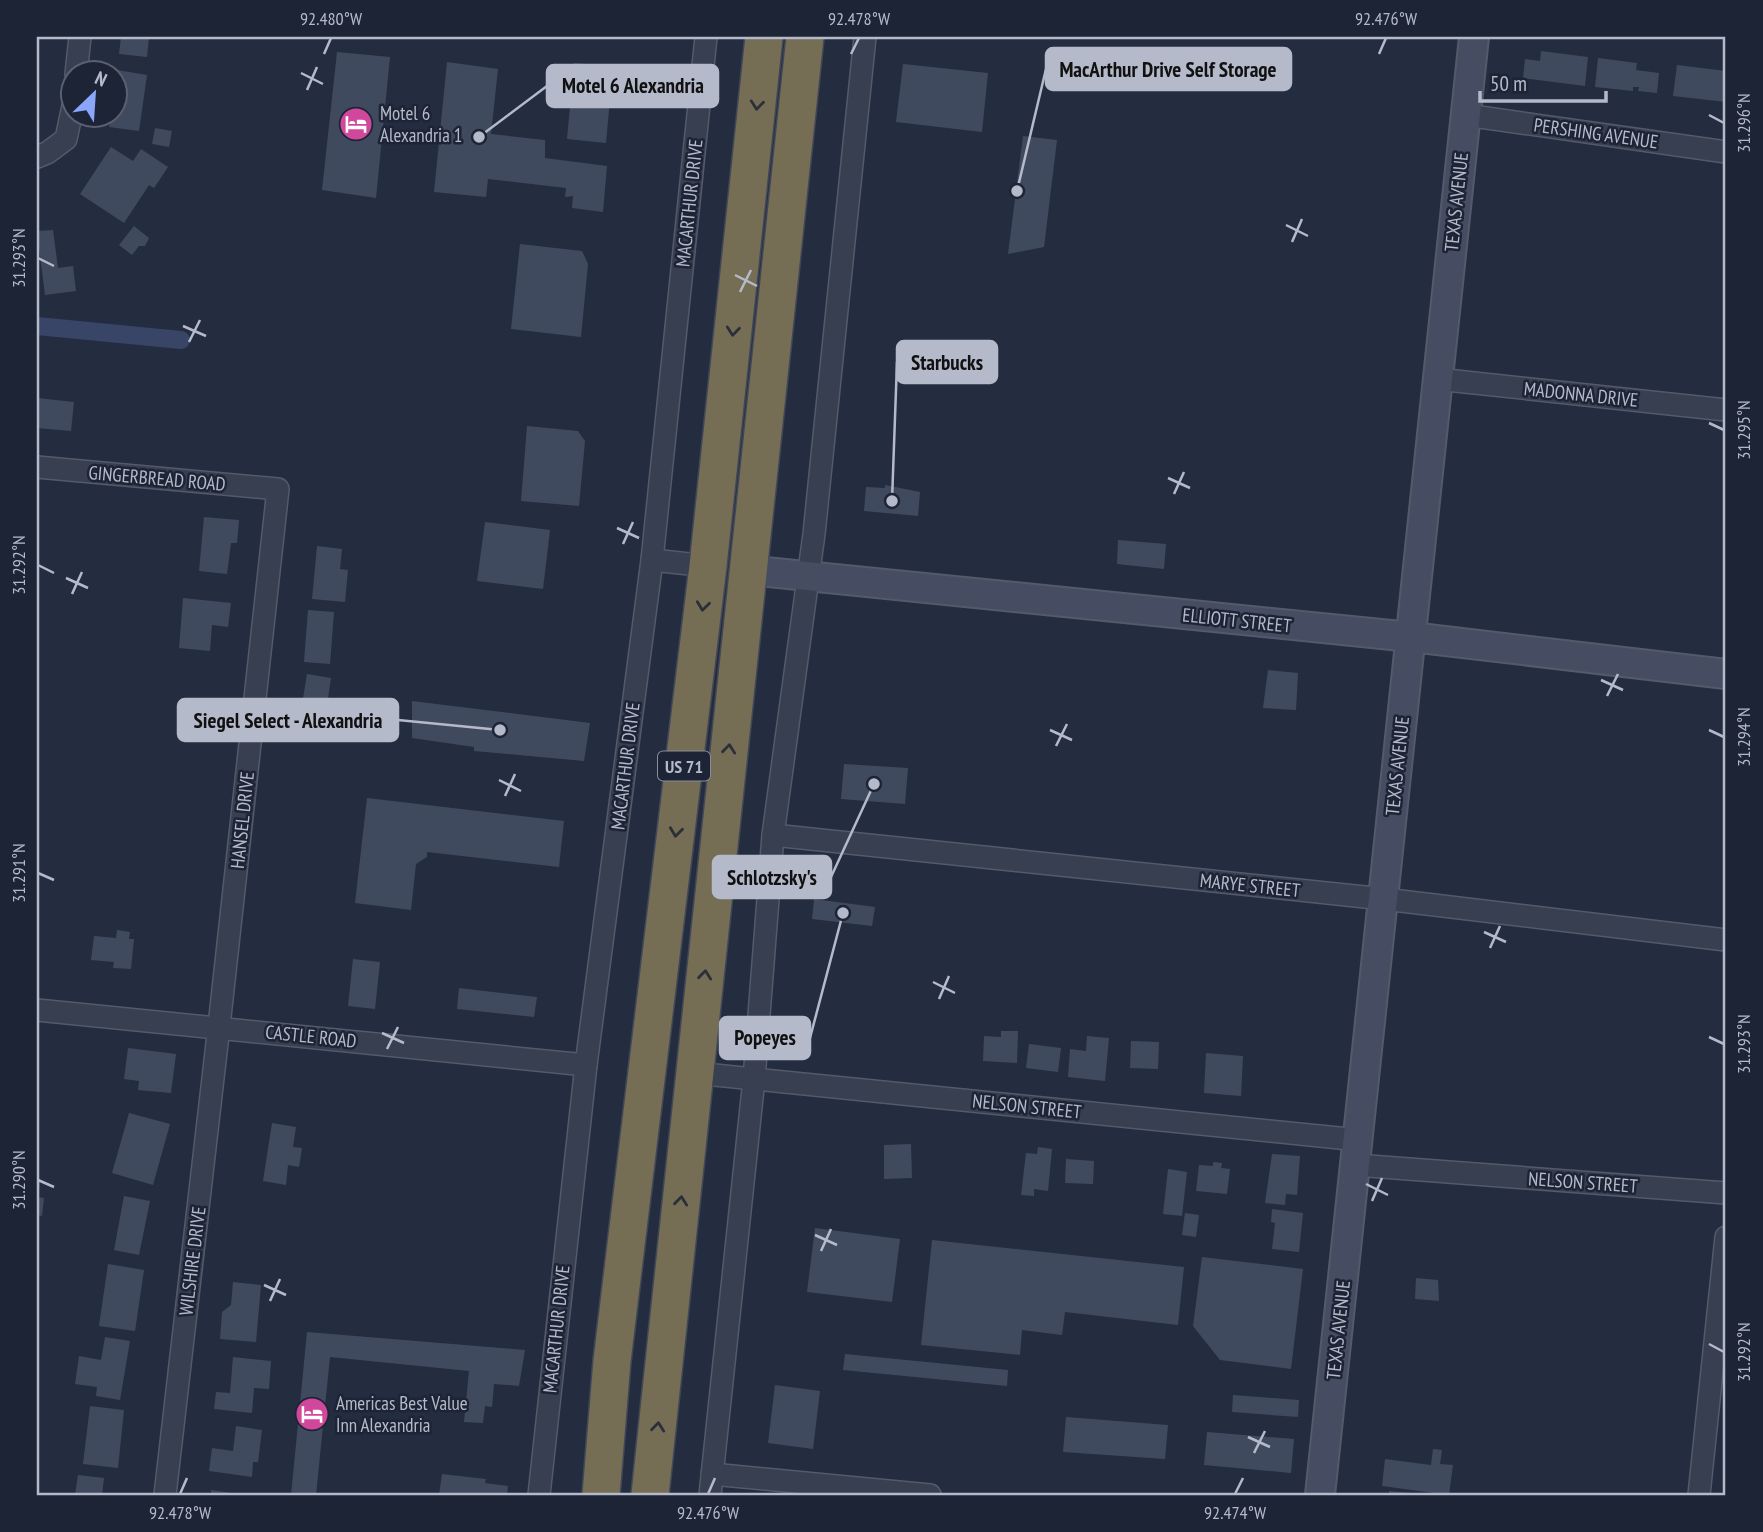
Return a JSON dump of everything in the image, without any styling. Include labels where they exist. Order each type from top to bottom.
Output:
[{"type":"highway","name":"US 71","points":[[601,1495],[612,1361],[708,566],[764,37]]},
{"type":"highway","name":"US 71","points":[[650,1495],[805,37]]},
{"type":"highway","points":[[708,566],[747,570]]},
{"type":"highway","points":[[582,1495],[612,1361]]},
{"type":"street","points":[[78,60],[80,37]]},
{"type":"street","name":"MACARTHUR DRIVE","points":[[539,1495],[586,1065],[652,560],[706,37]]},
{"type":"street","points":[[710,1495],[754,1079],[773,835],[808,576],[865,37]]},
{"type":"street","name":"TEXAS AVENUE","points":[[1320,1495],[1474,37]]},
{"type":"street","name":"PERSHING AVENUE","points":[[1466,115],[1726,152]]},
{"type":"street","points":[[37,157],[66,139],[68,130]]},
{"type":"street","name":"MADONNA DRIVE","points":[[1437,379],[1726,410]]},
{"type":"street","name":"GINGERBREAD ROAD","points":[[37,467],[278,489]]},
{"type":"street","name":"HANSEL DRIVE","points":[[219,1026],[278,489]]},
{"type":"street","points":[[652,560],[708,566]]},
{"type":"street","name":"ELLIOTT STREET","points":[[747,570],[1410,637],[1726,674]]},
{"type":"street","name":"MARYE STREET","points":[[773,835],[1384,899],[1726,940]]},
{"type":"street","name":"CASTLE ROAD","points":[[37,1010],[219,1026],[586,1065]]},
{"type":"street","name":"WILSHIRE DRIVE","points":[[165,1495],[219,1026]]},
{"type":"street","name":"NELSON STREET","points":[[695,1073],[1726,1193]]},
{"type":"street","points":[[1699,1495],[1719,1376],[1726,1237]]},
{"type":"street","points":[[712,1474],[930,1495]]},
{"type":"building","points":[[121,37],[149,37],[147,57],[119,54]]},
{"type":"building","points":[[1541,51],[1588,57],[1585,86],[1523,78],[1525,59],[1540,61]]},
{"type":"building","name":"Motel 6 Alexandria 1","points":[[337,52],[390,57],[376,198],[322,190]]},
{"type":"building","points":[[1598,58],[1637,63],[1636,70],[1659,73],[1657,93],[1638,91],[1639,87],[1633,87],[1633,91],[1595,87]]},
{"type":"building","points":[[447,62],[498,69],[491,134],[545,140],[545,158],[607,166],[603,212],[572,208],[573,196],[565,197],[566,188],[488,179],[486,197],[434,192]]},
{"type":"building","points":[[574,63],[613,66],[606,143],[567,139]]},
{"type":"building","points":[[903,64],[988,73],[982,132],[896,122]]},
{"type":"building","points":[[1677,65],[1726,71],[1726,102],[1673,96]]},
{"type":"building","points":[[130,72],[147,75],[139,131],[130,130]]},
{"type":"building","points":[[155,128],[172,131],[169,147],[152,144]]},
{"type":"building","points":[[1023,136],[1057,140],[1044,247],[1008,254]]},
{"type":"building","points":[[111,147],[133,161],[141,149],[168,167],[154,188],[149,185],[124,223],[80,194]]},
{"type":"building","points":[[134,226],[149,238],[145,246],[139,246],[132,255],[119,245]]},
{"type":"building","points":[[53,230],[58,268],[73,266],[76,291],[45,295],[37,248],[37,231]]},
{"type":"building","points":[[520,244],[582,251],[588,264],[581,337],[511,329]]},
{"type":"building","points":[[37,398],[74,402],[71,431],[37,428]]},
{"type":"building","points":[[527,426],[578,431],[585,441],[579,506],[521,501]]},
{"type":"building","points":[[885,485],[920,492],[918,516],[864,511],[866,487],[885,488]]},
{"type":"building","points":[[204,517],[239,520],[237,543],[231,543],[227,574],[199,571]]},
{"type":"building","points":[[485,522],[550,530],[543,589],[477,581]]},
{"type":"building","points":[[1118,540],[1166,544],[1164,569],[1117,564]]},
{"type":"building","points":[[317,546],[342,549],[340,569],[348,570],[345,602],[312,599]]},
{"type":"building","points":[[183,598],[231,603],[228,627],[212,625],[210,651],[179,648]]},
{"type":"building","points":[[308,610],[334,612],[330,664],[304,662]]},
{"type":"building","points":[[1268,670],[1298,673],[1296,710],[1263,708]]},
{"type":"building","points":[[307,674],[331,678],[324,726],[299,723]]},
{"type":"building","points":[[412,701],[590,723],[584,761],[474,751],[474,747],[412,738]]},
{"type":"building","points":[[844,764],[908,768],[905,804],[841,799]]},
{"type":"building","points":[[367,798],[564,821],[559,867],[427,852],[427,857],[416,864],[411,910],[355,903]]},
{"type":"building","points":[[814,899],[875,907],[872,926],[812,919]]},
{"type":"building","points":[[117,930],[130,932],[129,939],[134,939],[131,969],[113,968],[114,962],[91,960],[94,936],[116,938]]},
{"type":"building","points":[[353,959],[380,962],[375,1009],[348,1006]]},
{"type":"building","points":[[459,988],[537,997],[534,1017],[457,1009]]},
{"type":"building","points":[[1001,1031],[1018,1031],[1017,1063],[983,1061],[984,1036],[1001,1037]]},
{"type":"building","points":[[1087,1036],[1109,1038],[1105,1081],[1068,1077],[1070,1049],[1086,1051]]},
{"type":"building","points":[[1131,1041],[1159,1042],[1158,1069],[1130,1068]]},
{"type":"building","points":[[1029,1044],[1061,1048],[1058,1072],[1026,1068]]},
{"type":"building","points":[[128,1048],[176,1054],[171,1093],[138,1090],[139,1081],[124,1079]]},
{"type":"building","points":[[1206,1053],[1243,1056],[1241,1096],[1204,1093]]},
{"type":"building","points":[[129,1113],[170,1124],[153,1185],[112,1173]]},
{"type":"building","points":[[272,1123],[296,1127],[293,1147],[302,1148],[299,1167],[288,1165],[286,1185],[263,1181]]},
{"type":"building","points":[[911,1144],[912,1178],[884,1179],[884,1145]]},
{"type":"building","points":[[1038,1147],[1052,1149],[1048,1191],[1034,1189],[1034,1196],[1021,1195],[1026,1153],[1037,1154]]},
{"type":"building","points":[[1272,1154],[1300,1156],[1297,1195],[1286,1194],[1285,1205],[1265,1203]]},
{"type":"building","points":[[1066,1159],[1094,1161],[1093,1184],[1065,1183]]},
{"type":"building","points":[[1213,1162],[1222,1163],[1221,1168],[1230,1169],[1227,1194],[1196,1191],[1199,1165],[1213,1166]]},
{"type":"building","points":[[1168,1169],[1187,1172],[1182,1216],[1163,1214]]},
{"type":"building","points":[[37,1178],[40,1179],[39,1197],[37,1197]]},
{"type":"building","points":[[124,1196],[150,1201],[139,1255],[114,1250]]},
{"type":"building","points":[[37,1197],[44,1198],[42,1216],[37,1215]]},
{"type":"building","points":[[1272,1209],[1303,1213],[1299,1252],[1272,1249],[1275,1223],[1271,1222]]},
{"type":"building","points":[[1185,1213],[1199,1215],[1196,1237],[1182,1235]]},
{"type":"building","points":[[815,1228],[900,1239],[892,1302],[807,1292]]},
{"type":"building","points":[[932,1240],[1184,1267],[1178,1325],[1065,1312],[1062,1335],[1022,1330],[1020,1355],[921,1345]]},
{"type":"building","points":[[1202,1257],[1303,1269],[1291,1369],[1220,1360],[1193,1326]]},
{"type":"building","points":[[108,1264],[144,1270],[135,1331],[99,1326]]},
{"type":"building","points":[[1416,1278],[1438,1280],[1439,1301],[1415,1299]]},
{"type":"building","points":[[233,1282],[261,1285],[256,1342],[220,1339],[222,1312],[231,1305]]},
{"type":"building","name":"Americas Best Value Inn Alexandria","points":[[307,1332],[525,1350],[519,1386],[494,1384],[492,1407],[485,1406],[483,1423],[464,1422],[469,1371],[330,1357],[316,1495],[291,1495]]},
{"type":"building","points":[[105,1337],[130,1341],[120,1400],[96,1396],[97,1387],[75,1384],[79,1356],[101,1360]]},
{"type":"building","points":[[845,1354],[1008,1370],[1007,1386],[843,1370]]},
{"type":"building","points":[[233,1357],[271,1361],[269,1389],[254,1388],[252,1413],[214,1409],[216,1392],[230,1393]]},
{"type":"building","points":[[775,1385],[820,1391],[813,1449],[768,1443]]},
{"type":"building","points":[[1233,1395],[1299,1400],[1298,1417],[1232,1412]]},
{"type":"building","points":[[90,1406],[124,1410],[118,1468],[83,1464]]},
{"type":"building","points":[[1066,1417],[1168,1425],[1165,1459],[1063,1452]]},
{"type":"building","points":[[236,1426],[262,1430],[258,1462],[253,1462],[252,1477],[209,1471],[212,1448],[233,1451]]},
{"type":"building","points":[[1207,1432],[1294,1439],[1291,1473],[1204,1465]]},
{"type":"building","points":[[1433,1449],[1442,1450],[1440,1464],[1453,1465],[1449,1495],[1382,1486],[1385,1459],[1431,1465]]},
{"type":"building","points":[[442,1474],[486,1479],[485,1483],[508,1486],[507,1495],[439,1495]]},
{"type":"building","points":[[78,1475],[104,1478],[102,1495],[75,1495]]},
{"type":"building","points":[[211,1490],[239,1494],[239,1495],[211,1495]]},
{"type":"building","points":[[1389,1491],[1413,1493],[1413,1495],[1389,1495]]},
{"type":"waterway","points":[[37,326],[181,340]]},
{"type":"place","name":"Motel 6 Alexandria 1","points":[[356,124]]},
{"type":"place","name":"Motel 6 Alexandria","points":[[479,137]]},
{"type":"place","name":"MacArthur Drive Self Storage","points":[[1017,191]]},
{"type":"place","name":"Starbucks","points":[[892,501]]},
{"type":"place","name":"Siegel Select - Alexandria","points":[[500,730]]},
{"type":"place","name":"Schlotzsky's","points":[[874,784]]},
{"type":"place","name":"Popeyes","points":[[843,913]]},
{"type":"place","name":"Americas Best Value Inn Alexandria","points":[[312,1414]]}]
